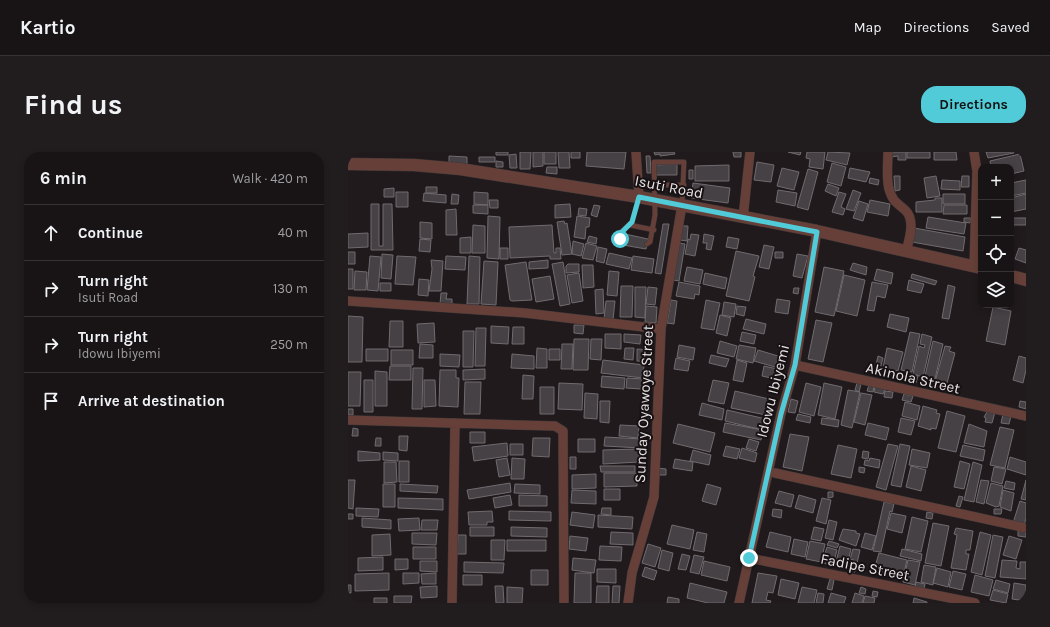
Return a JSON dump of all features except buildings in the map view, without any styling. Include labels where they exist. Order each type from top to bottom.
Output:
[{"type":"street","points":[[636,152],[639,197]]},
{"type":"street","points":[[743,218],[750,152]]},
{"type":"street","points":[[888,152],[889,187],[894,203],[907,211],[910,221],[911,233],[906,252]]},
{"type":"street","points":[[974,152],[978,170],[977,267]]},
{"type":"street","name":"Isuti Road","points":[[348,164],[414,165],[460,169],[639,197],[817,232],[977,267]]},
{"type":"street","name":"Sunday Oyawoye Street","points":[[628,603],[632,573],[654,497],[661,329],[682,205]]},
{"type":"street","name":"Idowu Ibiyemi","points":[[739,603],[781,414],[795,365],[817,232]]},
{"type":"street","points":[[1014,277],[1026,280]]},
{"type":"street","points":[[348,301],[517,312],[661,329]]},
{"type":"street","name":"Akinola Street","points":[[795,365],[1026,416]]},
{"type":"street","points":[[348,420],[555,426],[563,431],[564,603]]},
{"type":"street","points":[[452,603],[454,424]]},
{"type":"street","points":[[775,473],[1026,528]]},
{"type":"street","name":"Fadipe Street","points":[[749,558],[975,603]]},
{"type":"lane","points":[[647,244],[650,242],[654,230],[654,162],[681,161],[684,165],[682,205]]},
{"type":"lane","points":[[654,185],[684,186]]},
{"type":"lane","points":[[624,240],[620,239],[620,234],[630,225],[639,197]]},
{"type":"lane","points":[[630,225],[654,230]]},
{"type":"route","points":[[620,239],[620,234],[632,222],[639,197],[817,232],[795,365],[781,414],[749,558]]}]
